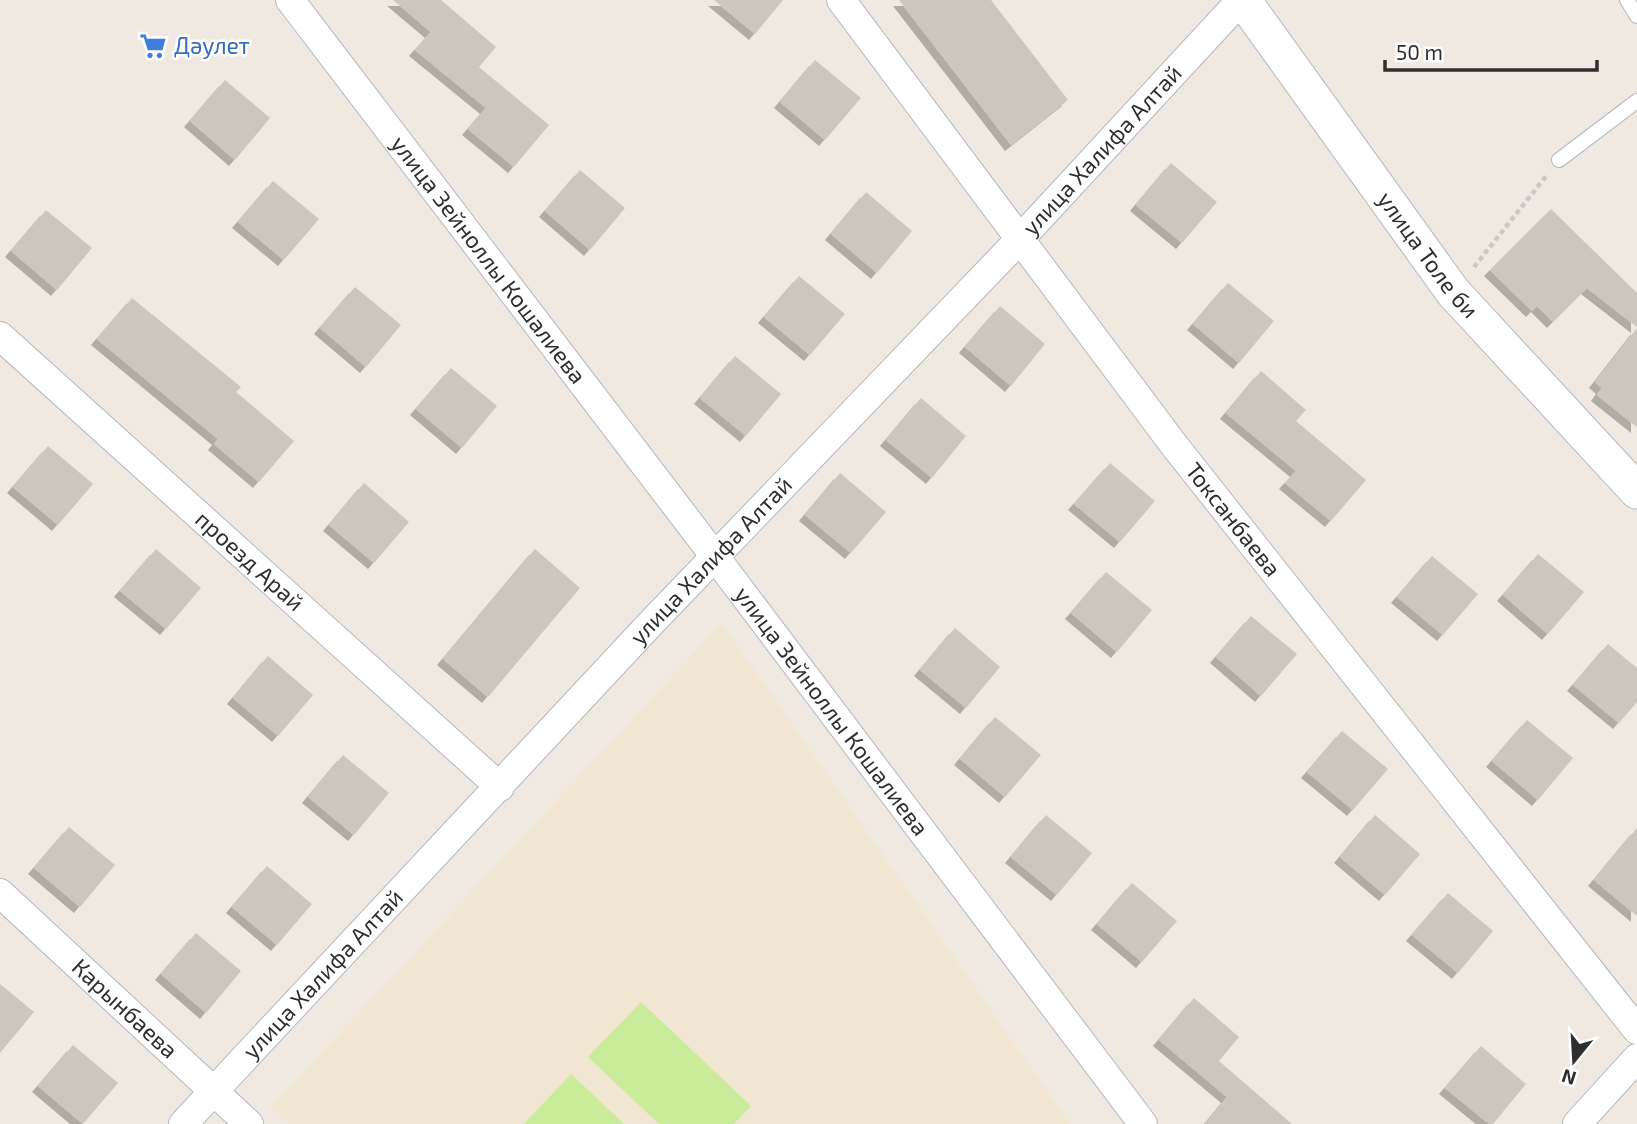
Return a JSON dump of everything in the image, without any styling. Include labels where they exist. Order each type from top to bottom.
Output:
[{"type":"street","name":"улица Зейноллы Кошалиева","points":[[290,0],[1143,1124]]},
{"type":"street","name":"Токсанбаева","points":[[841,0],[1021,237],[1174,445],[1637,1030]]},
{"type":"street","name":"улица Халифа Алтай","points":[[183,1124],[653,621],[1021,237],[1242,0]]},
{"type":"street","name":"улица Толе би","points":[[1242,0],[1454,292],[1637,491]]},
{"type":"street","name":"проезд Арай","points":[[0,336],[500,787]]},
{"type":"street","name":"Карынбаева","points":[[0,893],[249,1124]]},
{"type":"street","points":[[1577,1124],[1637,1058]]},
{"type":"lane","points":[[1627,0],[1637,16]]},
{"type":"lane","points":[[1559,160],[1637,102]]},
{"type":"path","points":[[1454,292],[1559,160]]},
{"type":"shaded area","points":[[722,623],[1070,1124],[289,1124],[271,1107]]},
{"type":"green space","points":[[641,1002],[751,1106],[734,1124],[659,1124],[588,1057]]},
{"type":"green space","points":[[571,1074],[624,1124],[524,1124]]},
{"type":"building","points":[[393,0],[441,0],[496,47],[479,67],[549,125],[514,167],[468,129],[486,108],[415,50],[431,32]]},
{"type":"building","points":[[714,0],[783,0],[755,34]]},
{"type":"building","points":[[899,0],[991,0],[1068,100],[1011,145]]},
{"type":"building","points":[[815,60],[861,98],[825,140],[780,102]]},
{"type":"building","points":[[225,80],[270,118],[235,160],[190,121]]},
{"type":"building","points":[[1171,163],[1217,202],[1182,243],[1136,205]]},
{"type":"building","points":[[580,170],[625,208],[590,250],[545,211]]},
{"type":"building","points":[[273,181],[319,219],[284,260],[238,222]]},
{"type":"building","points":[[866,192],[912,231],[877,273],[831,234]]},
{"type":"building","points":[[1551,209],[1637,293],[1637,327],[1587,288],[1553,322],[1537,306],[1532,311],[1490,270]]},
{"type":"building","points":[[46,210],[92,248],[57,290],[11,251]]},
{"type":"building","points":[[799,276],[845,314],[810,355],[764,317]]},
{"type":"building","points":[[1228,283],[1274,321],[1239,363],[1193,324]]},
{"type":"building","points":[[355,287],[401,325],[366,367],[320,328]]},
{"type":"building","points":[[132,298],[241,387],[236,392],[294,441],[259,482],[214,444],[218,439],[97,339]]},
{"type":"building","points":[[1000,306],[1045,344],[1011,386],[965,347]]},
{"type":"building","points":[[1637,328],[1637,427],[1597,395],[1602,388],[1595,382]]},
{"type":"building","points":[[735,356],[781,394],[746,436],[700,398]]},
{"type":"building","points":[[451,368],[497,406],[462,448],[416,409]]},
{"type":"building","points":[[1261,371],[1306,410],[1296,421],[1366,480],[1331,521],[1285,483],[1296,471],[1226,413]]},
{"type":"building","points":[[921,398],[966,436],[932,478],[886,440]]},
{"type":"building","points":[[48,446],[93,484],[58,525],[13,487]]},
{"type":"building","points":[[1110,463],[1155,501],[1120,542],[1074,504]]},
{"type":"building","points":[[840,473],[886,512],[851,553],[805,515]]},
{"type":"building","points":[[364,483],[409,522],[374,563],[329,525]]},
{"type":"building","points":[[156,549],[201,588],[166,629],[120,591]]},
{"type":"building","points":[[535,549],[580,588],[488,697],[443,659]]},
{"type":"building","points":[[1538,554],[1584,592],[1548,634],[1503,595]]},
{"type":"building","points":[[1432,556],[1478,594],[1443,635],[1397,597]]},
{"type":"building","points":[[1106,572],[1152,610],[1117,652],[1071,613]]},
{"type":"building","points":[[1251,616],[1297,654],[1261,696],[1216,657]]},
{"type":"building","points":[[955,628],[1000,667],[966,708],[920,670]]},
{"type":"building","points":[[1608,644],[1637,668],[1637,702],[1619,723],[1573,685]]},
{"type":"building","points":[[268,656],[313,695],[278,736],[233,698]]},
{"type":"building","points":[[995,717],[1041,755],[1005,797],[960,759]]},
{"type":"building","points":[[1527,720],[1573,758],[1538,800],[1492,761]]},
{"type":"building","points":[[1342,731],[1388,769],[1353,810],[1307,772]]},
{"type":"building","points":[[343,755],[389,793],[354,835],[308,797]]},
{"type":"building","points":[[1046,815],[1092,853],[1057,895],[1011,857]]},
{"type":"building","points":[[1375,815],[1420,854],[1385,895],[1340,857]]},
{"type":"building","points":[[69,827],[115,865],[80,907],[34,868]]},
{"type":"building","points":[[1637,828],[1637,916],[1594,880]]},
{"type":"building","points":[[267,866],[312,904],[277,945],[232,907]]},
{"type":"building","points":[[1132,883],[1177,921],[1142,962],[1097,924]]},
{"type":"building","points":[[1448,893],[1493,931],[1458,973],[1412,935]]},
{"type":"building","points":[[196,933],[241,971],[206,1013],[161,974]]},
{"type":"building","points":[[0,984],[34,1012],[0,1053]]},
{"type":"building","points":[[1194,998],[1239,1037],[1219,1061],[1292,1124],[1205,1124],[1227,1097],[1159,1040]]},
{"type":"building","points":[[73,1045],[118,1083],[83,1124],[38,1086]]},
{"type":"building","points":[[1481,1046],[1526,1084],[1493,1124],[1489,1124],[1445,1088]]},
{"type":"place","name":"Дәулет","points":[[153,46]]}]
